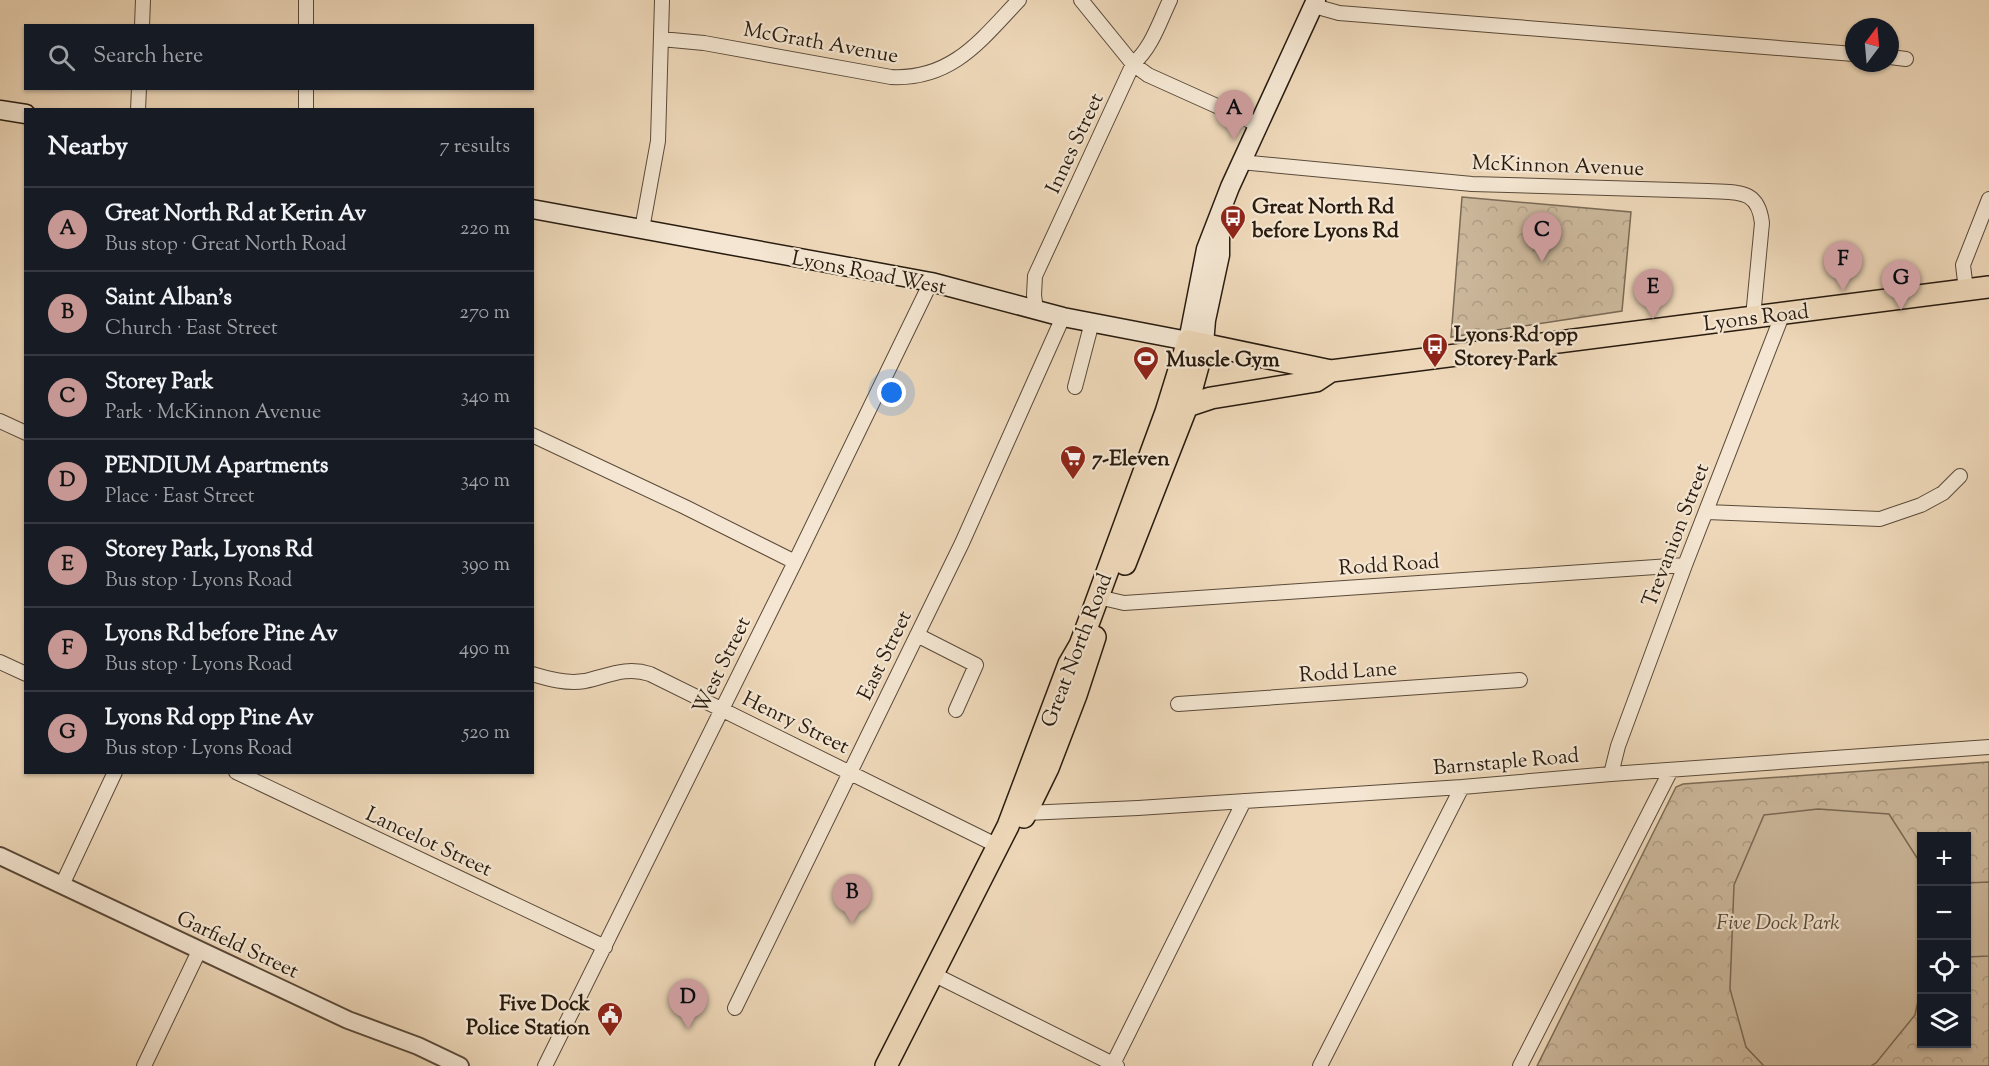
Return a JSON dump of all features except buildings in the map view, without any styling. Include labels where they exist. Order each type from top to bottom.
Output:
[{"type":"main road","name":"Great North Road","points":[[886,1066],[938,976],[1048,768],[1166,411],[1206,320],[1220,255],[1220,216],[1240,162],[1315,3]]},
{"type":"main road","points":[[0,110],[24,114]]},
{"type":"main road","name":"Lyons Road West","points":[[534,209],[931,282],[1036,310],[1196,343]]},
{"type":"main road","name":"Lyons Road","points":[[1196,343],[1330,371],[1989,287]]},
{"type":"main road","name":"Great North Road","points":[[900,1066],[938,976],[1008,826],[1069,664],[1104,599],[1186,406],[1196,343]]},
{"type":"main road","points":[[1186,406],[1211,398],[1316,381],[1330,371]]},
{"type":"street","points":[[142,24],[143,0]]},
{"type":"street","points":[[306,0],[306,24]]},
{"type":"street","points":[[642,229],[658,141],[662,0]]},
{"type":"street","name":"McGrath Avenue","points":[[661,39],[704,43],[891,77],[917,76],[939,70],[962,57],[1019,0]]},
{"type":"street","points":[[1081,0],[1133,64],[1148,75],[1258,125]]},
{"type":"street","name":"Innes Street","points":[[1036,310],[1035,276],[1133,64],[1150,44],[1170,0]]},
{"type":"street","points":[[1315,3],[1339,13],[1845,53]]},
{"type":"street","points":[[1899,58],[1906,58]]},
{"type":"street","points":[[138,108],[139,90]]},
{"type":"street","points":[[306,90],[306,108]]},
{"type":"street","name":"McKinnon Avenue","points":[[1240,162],[1472,184],[1696,190],[1743,194],[1752,198],[1760,209],[1762,223],[1753,317]]},
{"type":"street","points":[[1966,290],[1963,265],[1989,198]]},
{"type":"street","name":"West Street","points":[[545,1066],[931,282]]},
{"type":"street","name":"Trevanion Street","points":[[1611,774],[1618,746],[1685,565],[1783,313]]},
{"type":"street","name":"East Street","points":[[735,1008],[962,543],[1063,316]]},
{"type":"street","points":[[1075,387],[1092,322]]},
{"type":"street","points":[[0,421],[24,432]]},
{"type":"street","points":[[534,436],[795,562]]},
{"type":"street","points":[[1707,512],[1880,519],[1921,505],[1943,492],[1960,476]]},
{"type":"street","name":"Rodd Road","points":[[1104,599],[1124,603],[1685,565]]},
{"type":"street","points":[[917,635],[976,665],[956,710]]},
{"type":"street","points":[[0,662],[24,673]]},
{"type":"street","name":"Henry Street","points":[[534,674],[566,682],[583,681],[617,672],[640,671],[662,679],[998,846]]},
{"type":"street","name":"Rodd Lane","points":[[1178,704],[1520,680]]},
{"type":"street","name":"Barnstaple Road","points":[[1026,813],[1244,801],[1989,747]]},
{"type":"street","points":[[1520,1066],[1671,770]]},
{"type":"street","points":[[62,885],[114,774]]},
{"type":"street","name":"Lancelot Street","points":[[240,774],[604,947]]},
{"type":"street","points":[[1320,1066],[1461,786]]},
{"type":"street","points":[[938,976],[1114,1065],[1244,801]]},
{"type":"street","name":"Garfield Street","points":[[0,856],[348,1020],[418,1046],[460,1066]]},
{"type":"street","points":[[144,1066],[199,951]]},
{"type":"green space","points":[[1462,197],[1631,212],[1622,311],[1451,337]]},
{"type":"green space","name":"Five Dock Park","points":[[1989,762],[1989,1066],[1537,1066],[1676,787],[1683,784]]},
{"type":"green space","points":[[1818,809],[1889,814],[1917,858],[1917,1006],[1915,1015],[1876,1063],[1871,1066],[1764,1066],[1746,1047],[1730,989],[1734,885],[1764,815]]},
{"type":"green space","points":[[1989,882],[1989,956],[1971,957],[1971,883]]},
{"type":"place","name":"Great North Rd at Kerin Av","points":[[1234,140]]},
{"type":"place","name":"Great North Rd before Lyons Rd","points":[[1233,241]]},
{"type":"place","name":"Storey Park","points":[[1542,262]]},
{"type":"place","name":"Lyons Rd before Pine Av","points":[[1843,291]]},
{"type":"place","name":"Lyons Rd opp Pine Av","points":[[1901,310]]},
{"type":"place","name":"Storey Park, Lyons Rd","points":[[1653,319]]},
{"type":"place","name":"Lyons Rd opp Storey Park","points":[[1435,369]]},
{"type":"place","name":"Muscle Gym","points":[[1146,382]]},
{"type":"place","name":"7-Eleven","points":[[1073,481]]},
{"type":"place","name":"Saint Alban's","points":[[852,924]]},
{"type":"place","name":"PENDIUM Apartments","points":[[688,1029]]},
{"type":"place","name":"Five Dock Police Station","points":[[610,1038]]}]
